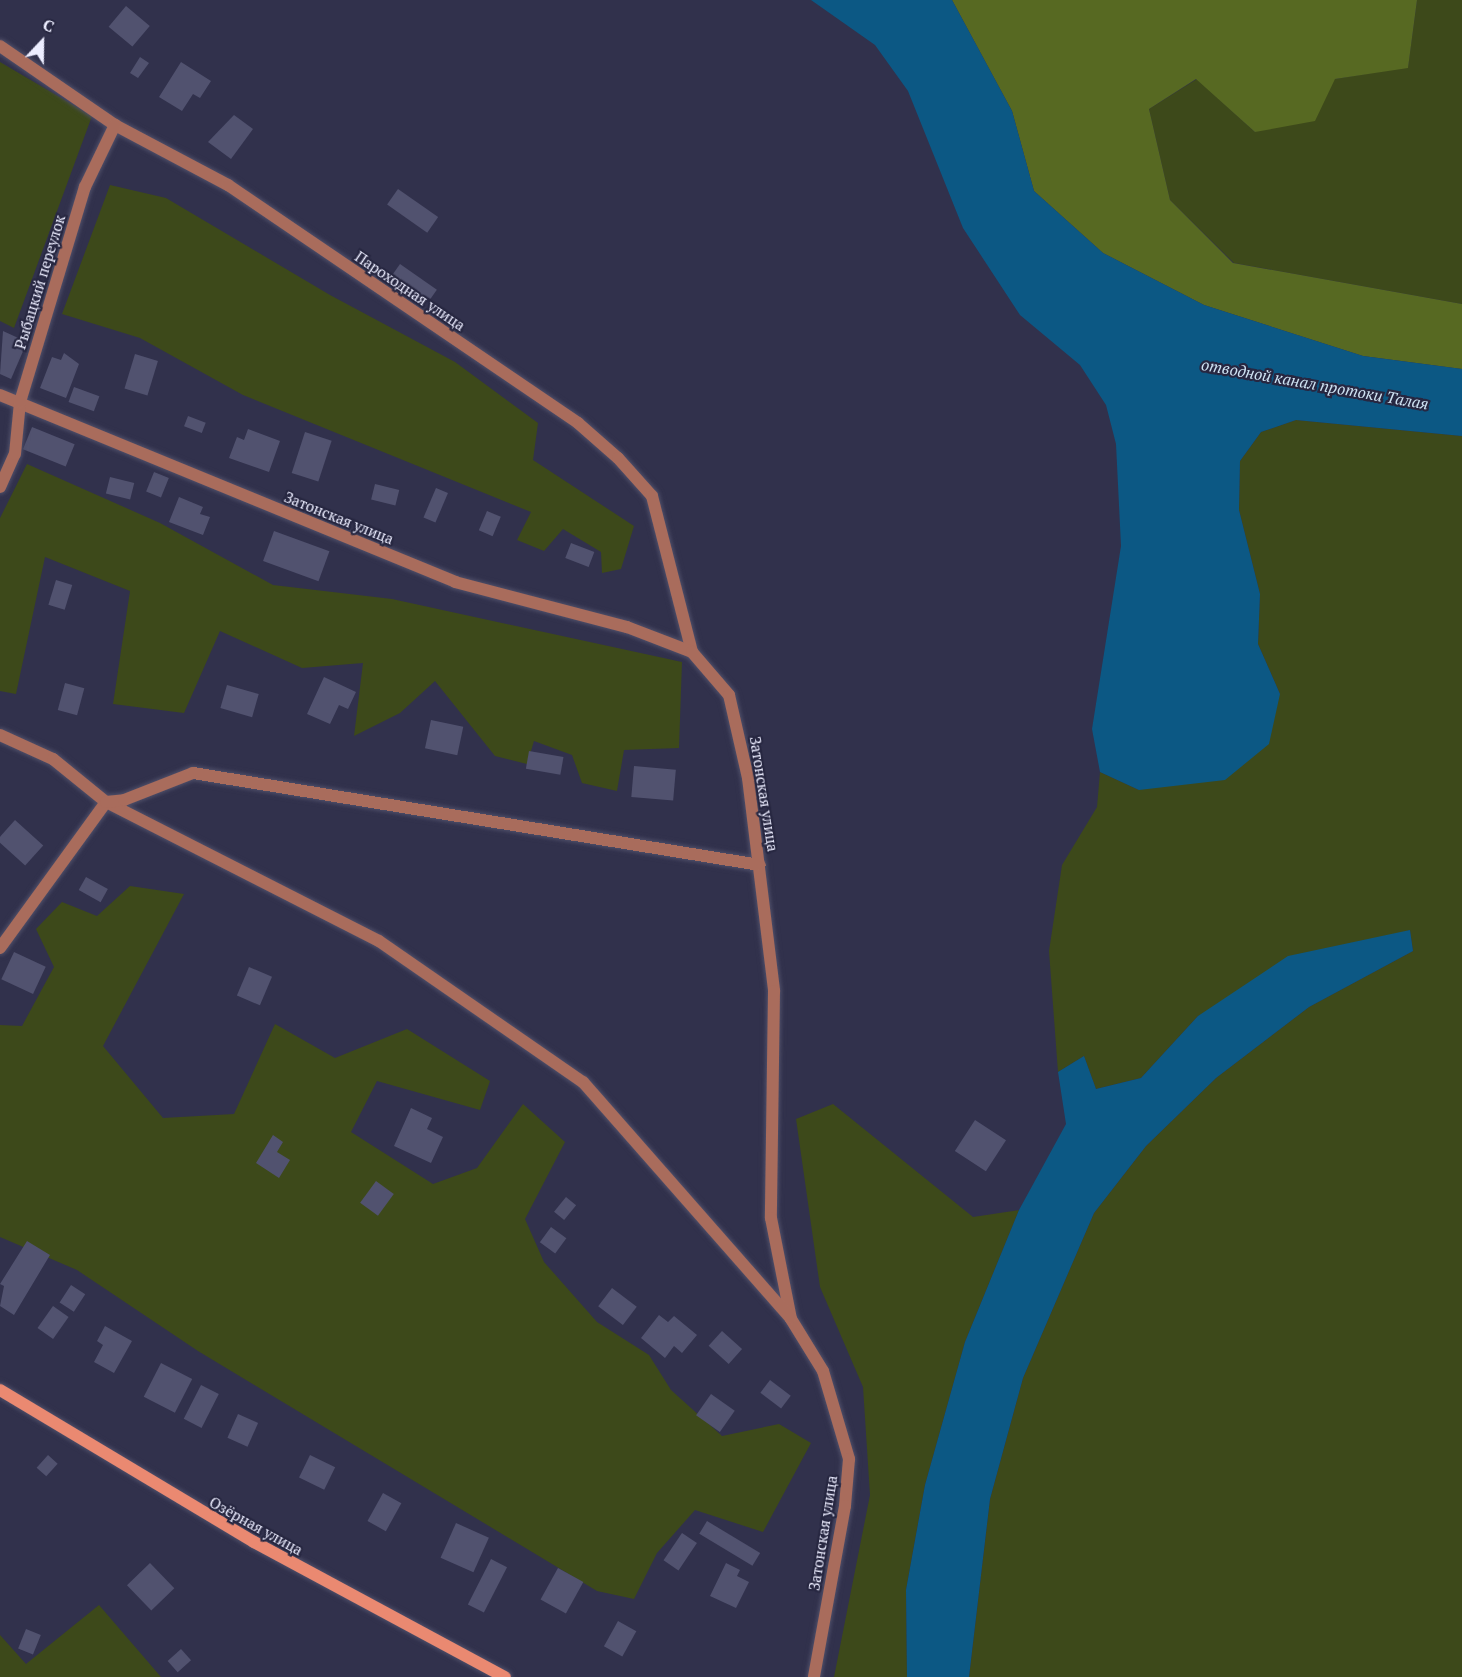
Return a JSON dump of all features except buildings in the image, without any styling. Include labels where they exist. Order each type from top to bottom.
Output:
[{"type":"street","name":"Пароходная улица","points":[[0,46],[115,125],[228,185],[578,423],[618,458],[651,496],[692,652]]},
{"type":"street","name":"Рыбацкий переулок","points":[[0,487],[15,454],[20,402],[85,187],[115,125]]},
{"type":"street","name":"Затонская улица","points":[[0,395],[455,582],[627,627],[692,652],[729,695],[740,732],[760,865],[774,991],[771,1218],[792,1319],[823,1371],[849,1458],[845,1506],[814,1677]]},
{"type":"street","points":[[0,735],[53,759],[106,802],[379,941],[583,1082],[792,1319]]},
{"type":"street","points":[[0,948],[106,802],[124,800],[194,773],[760,865]]},
{"type":"street","name":"Озёрная улица","points":[[0,1390],[192,1507],[505,1677]]},
{"type":"green space","points":[[952,0],[1417,0],[1408,68],[1335,79],[1315,121],[1255,132],[1196,79],[1149,109],[1170,200],[1233,263],[1462,304],[1462,369],[1363,356],[1204,305],[1103,253],[1034,191],[1012,111]]},
{"type":"green space","points":[[1417,0],[1462,0],[1462,304],[1234,263],[1170,200],[1149,109],[1197,79],[1255,132],[1335,79],[1408,67]]},
{"type":"green space","points":[[0,62],[92,116],[14,328],[0,321]]},
{"type":"green space","points":[[110,185],[166,198],[330,295],[455,362],[538,423],[533,460],[634,526],[621,569],[602,573],[601,552],[563,529],[544,551],[517,540],[531,512],[243,395],[140,338],[62,314]]},
{"type":"green space","points":[[1296,420],[1462,436],[1462,1677],[969,1677],[990,1499],[1023,1378],[1094,1213],[1146,1146],[1216,1078],[1309,1007],[1413,951],[1410,930],[1198,1016],[1141,1078],[1096,1089],[1084,1056],[1058,1072],[1049,951],[1062,865],[1097,807],[1100,772],[1139,790],[1280,694],[1258,644],[1260,594],[1239,510],[1240,461],[1261,432]]},
{"type":"green space","points":[[27,464],[160,523],[273,585],[392,599],[682,662],[679,748],[624,750],[617,791],[582,783],[572,755],[534,741],[527,764],[495,756],[435,681],[400,713],[354,736],[363,663],[302,668],[220,631],[184,713],[113,704],[130,591],[45,557],[16,694],[0,691],[0,518]]},
{"type":"green space","points":[[130,886],[184,894],[103,1046],[163,1118],[234,1114],[275,1024],[335,1058],[407,1029],[490,1081],[480,1110],[377,1081],[351,1132],[433,1184],[477,1168],[523,1104],[565,1142],[525,1219],[544,1262],[597,1322],[649,1355],[671,1390],[722,1436],[779,1424],[811,1443],[763,1532],[695,1510],[657,1553],[634,1599],[597,1591],[198,1351],[77,1270],[0,1237],[0,1025],[22,1026],[54,967],[36,929],[62,902],[97,916]]},
{"type":"green space","points":[[833,1104],[973,1217],[1019,1210],[965,1342],[925,1485],[906,1590],[907,1677],[834,1677],[870,1495],[863,1387],[820,1287],[796,1119]]},
{"type":"green space","points":[[99,1605],[161,1677],[0,1677],[0,1635],[26,1664]]},
{"type":"water","name":"отводной канал протоки Талая","points":[[811,0],[952,0],[1012,111],[1034,191],[1103,253],[1204,305],[1363,356],[1462,369],[1462,436],[1296,420],[1261,432],[1240,461],[1239,510],[1260,594],[1258,644],[1280,694],[1269,744],[1225,780],[1139,790],[1100,772],[1092,729],[1121,546],[1116,444],[1106,405],[1080,365],[1020,315],[963,228],[908,91],[875,45]]},
{"type":"water","points":[[1410,930],[1413,951],[1309,1007],[1216,1078],[1146,1146],[1094,1213],[1023,1378],[990,1499],[969,1677],[907,1677],[906,1590],[925,1485],[965,1342],[1019,1210],[1066,1124],[1058,1072],[1084,1056],[1096,1089],[1141,1078],[1198,1016],[1288,956]]}]
